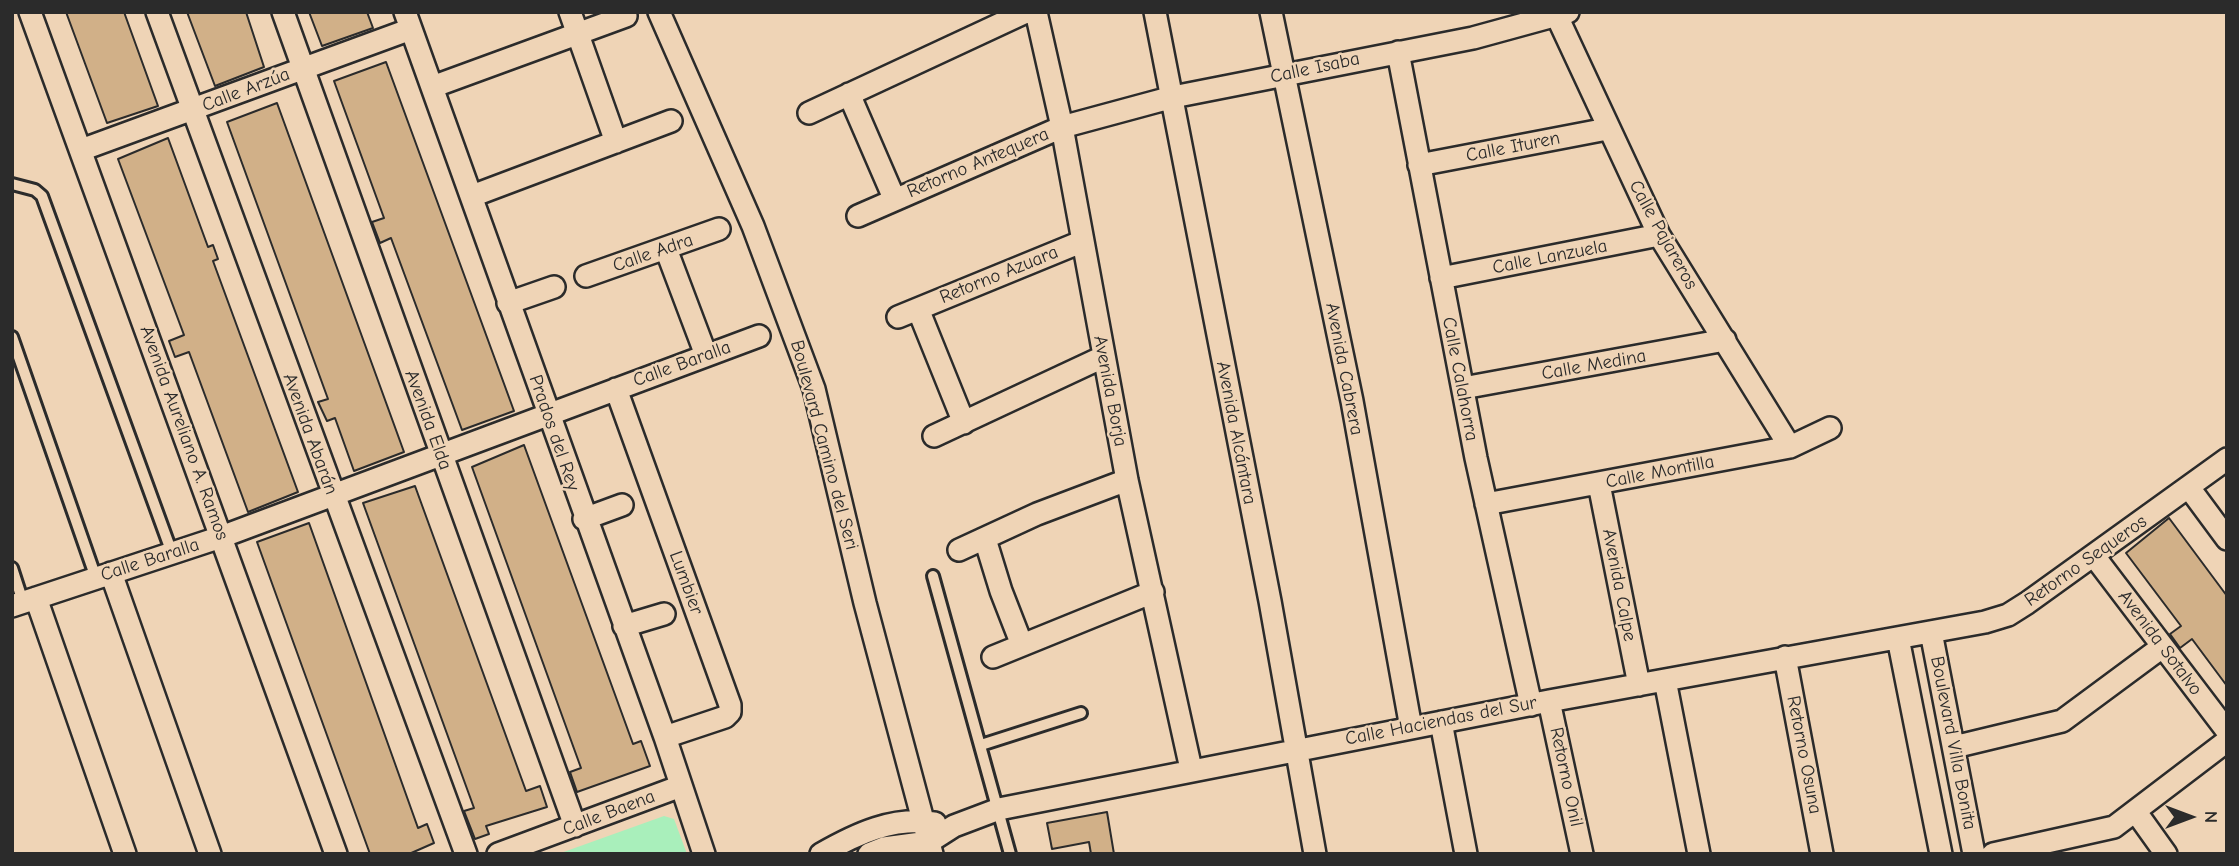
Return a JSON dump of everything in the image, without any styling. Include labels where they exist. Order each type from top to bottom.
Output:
[{"type":"street","name":"Avenida Aureliano A. Ramos","points":[[30,12],[336,854]]},
{"type":"street","name":"Avenida Abarán","points":[[157,12],[466,854]]},
{"type":"street","name":"Avenida Elda","points":[[283,12],[575,826]]},
{"type":"street","points":[[570,12],[616,142]]},
{"type":"street","name":"Boulevard Camino del Seri","points":[[659,12],[753,226],[814,389],[864,603],[930,848]]},
{"type":"street","points":[[809,114],[1026,12]]},
{"type":"street","name":"Avenida Borja","points":[[1036,12],[1062,127],[1081,242],[1127,480],[1191,769]]},
{"type":"street","name":"Avenida Alcántara","points":[[1155,12],[1315,854]]},
{"type":"street","name":"Avenida Cabrera","points":[[1270,12],[1352,401],[1411,728]]},
{"type":"street","name":"Calle Isaba","points":[[1062,127],[1173,97],[1398,52],[1560,14]]},
{"type":"street","name":"Calle Pajareros","points":[[1560,14],[1607,128],[1659,235],[1790,447]]},
{"type":"street","points":[[432,87],[626,16]]},
{"type":"street","name":"Calle Arzúa","points":[[81,150],[304,68],[408,21]]},
{"type":"street","name":"Prados del Rey","points":[[408,21],[584,519],[665,737],[704,854]]},
{"type":"street","name":"Calle Calahorra","points":[[1398,52],[1486,504],[1540,703]]},
{"type":"street","name":"Retorno Antequera","points":[[849,94],[894,198]]},
{"type":"street","points":[[472,196],[671,121]]},
{"type":"street","name":"Retorno Antequera","points":[[858,216],[894,198],[1062,127]]},
{"type":"street","name":"Calle Ituren","points":[[1419,165],[1607,128]]},
{"type":"street","name":"Calle Adra","points":[[586,276],[719,229]]},
{"type":"street","name":"Calle Lanzuela","points":[[1441,278],[1659,235]]},
{"type":"street","name":"Retorno Azuara","points":[[964,423],[908,313],[1081,242]]},
{"type":"street","points":[[666,249],[706,355]]},
{"type":"street","points":[[508,303],[554,287]]},
{"type":"street","name":"Calle Baralla","points":[[24,602],[221,537],[547,413],[759,337]]},
{"type":"street","name":"Calle Medina","points":[[1463,388],[1725,340]]},
{"type":"street","points":[[934,436],[1103,357]]},
{"type":"street","name":"Lumbier","points":[[616,389],[730,705],[730,712],[725,718],[665,737]]},
{"type":"street","name":"Calle Montilla","points":[[1486,504],[1790,447],[1830,428]]},
{"type":"street","name":"Retorno Sequeros","points":[[1931,632],[2008,615],[2190,488],[2227,459]]},
{"type":"street","points":[[959,550],[1037,514],[1127,480]]},
{"type":"street","name":"Avenida Calpe","points":[[1599,484],[1639,685]]},
{"type":"street","points":[[2190,488],[2227,539]]},
{"type":"street","points":[[584,519],[622,505]]},
{"type":"street","points":[[985,539],[1022,645]]},
{"type":"street","name":"Avenida Sotalvo","points":[[2094,556],[2227,731]]},
{"type":"street","points":[[103,575],[210,854]]},
{"type":"street","points":[[993,657],[1153,592]]},
{"type":"street","points":[[24,602],[125,854]]},
{"type":"street","points":[[624,626],[664,614]]},
{"type":"street","name":"Calle Haciendas del Sur","points":[[869,854],[884,849],[930,848],[954,826],[999,809],[1191,769],[1931,632]]},
{"type":"street","name":"Boulevard Villa Bonita","points":[[1931,632],[1974,854]]},
{"type":"street","name":"Boulevard Villa Bonita","points":[[1898,638],[1941,854]]},
{"type":"street","points":[[1954,747],[2062,721],[2162,647]]},
{"type":"street","name":"Retorno Osuna","points":[[1785,657],[1822,854]]},
{"type":"street","points":[[1665,680],[1699,854]]},
{"type":"street","name":"Retorno Onil","points":[[1540,703],[1582,854]]},
{"type":"street","points":[[1441,722],[1466,854]]},
{"type":"street","points":[[1993,854],[2105,831],[2136,812],[2227,741]]},
{"type":"street","name":"Calle Baena","points":[[498,854],[681,786]]},
{"type":"street","points":[[2136,812],[2166,854]]},
{"type":"street","name":"Calle Haciendas del Sur","points":[[821,854],[871,829],[923,821],[954,826]]},
{"type":"lane","points":[[12,184],[35,190],[42,196],[172,553]]},
{"type":"lane","points":[[12,337],[103,575]]},
{"type":"lane","points":[[12,568],[24,602]]},
{"type":"lane","points":[[933,576],[1010,854]]},
{"type":"lane","points":[[981,744],[1081,713]]},
{"type":"green space","points":[[664,816],[674,819],[687,854],[558,854]]},
{"type":"building","points":[[66,12],[124,12],[158,106],[107,123]]},
{"type":"building","points":[[187,12],[246,12],[264,67],[215,86]]},
{"type":"building","points":[[309,12],[367,12],[373,28],[322,46]]},
{"type":"building","points":[[386,62],[514,411],[462,430],[391,238],[380,243],[372,222],[384,218],[334,81]]},
{"type":"building","points":[[277,103],[404,452],[354,471],[335,418],[327,421],[318,402],[328,399],[227,122]]},
{"type":"building","points":[[168,138],[208,247],[213,245],[218,259],[213,261],[298,492],[248,512],[189,352],[175,357],[169,341],[184,335],[118,159]]},
{"type":"building","points":[[524,445],[633,744],[641,741],[650,766],[577,792],[570,772],[581,768],[472,467]]},
{"type":"building","points":[[415,486],[526,791],[540,786],[547,807],[486,826],[489,834],[475,839],[464,811],[474,808],[363,503]]},
{"type":"building","points":[[2169,518],[2227,596],[2227,686],[2192,639],[2180,648],[2170,634],[2181,626],[2126,553]]},
{"type":"building","points":[[309,523],[418,828],[427,824],[434,843],[409,854],[370,854],[257,542]]},
{"type":"building","points":[[1107,812],[1114,854],[1091,854],[1089,842],[1052,849],[1047,823]]}]
